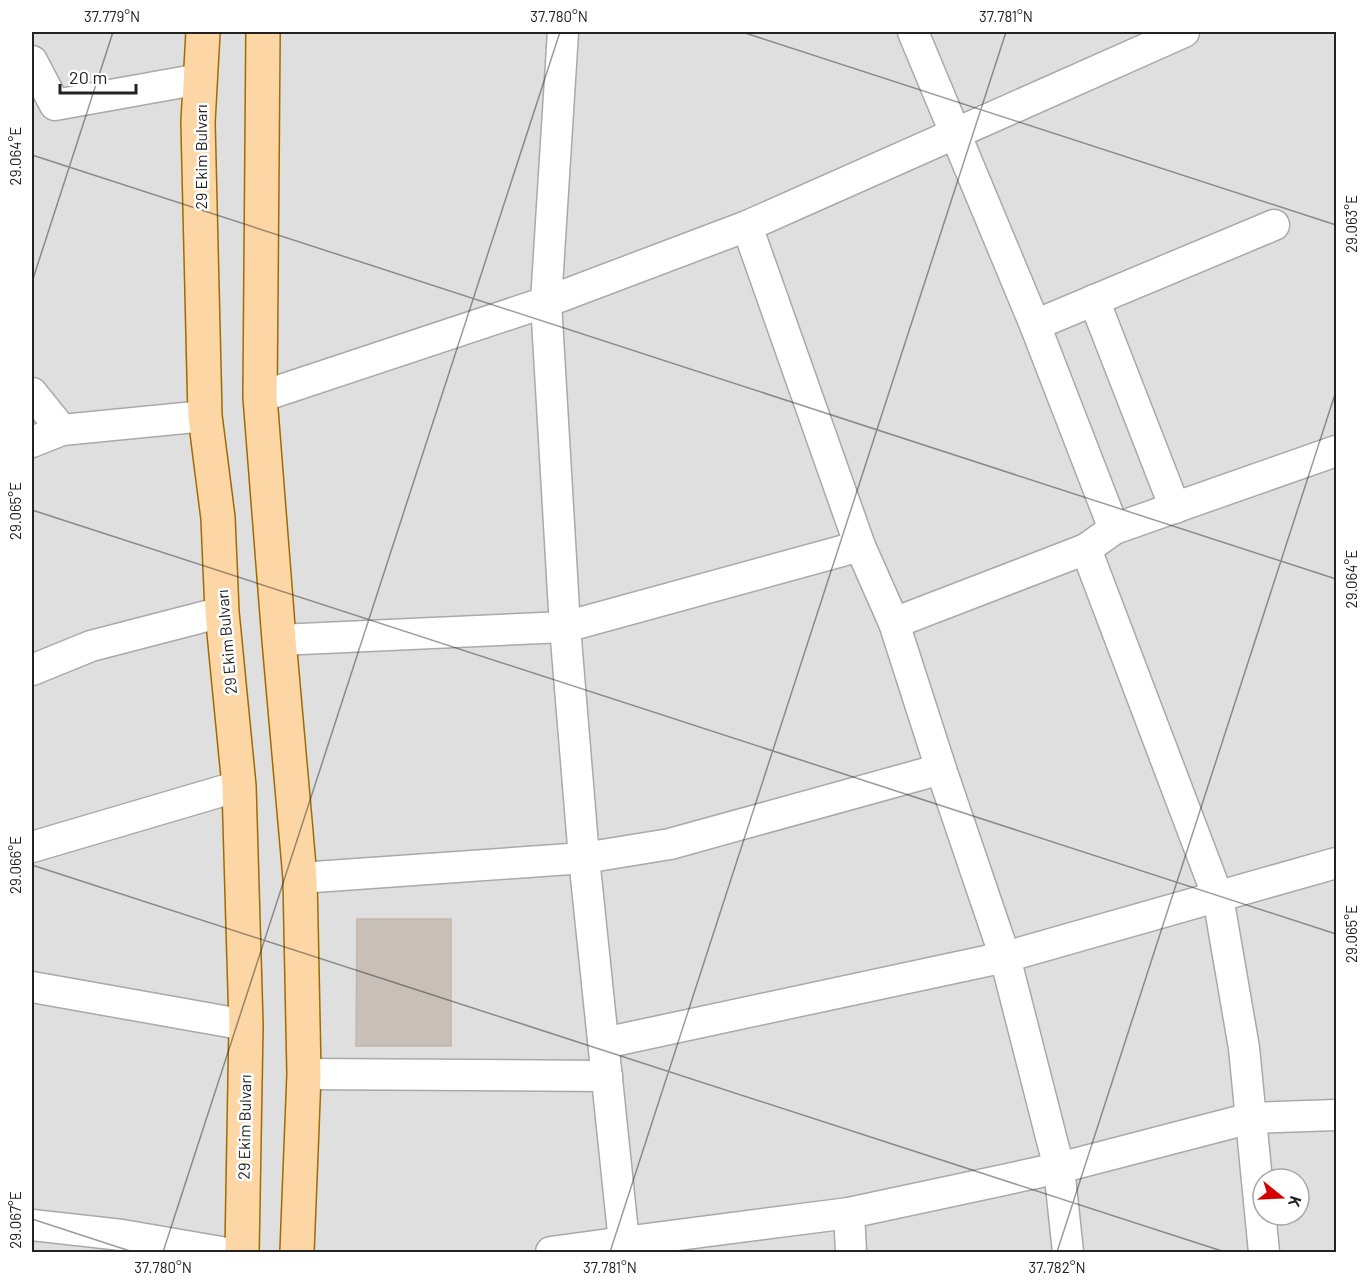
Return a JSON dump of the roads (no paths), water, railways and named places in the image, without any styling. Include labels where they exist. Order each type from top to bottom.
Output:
[{"type":"main road","name":"29 Ekim Bulvarı","points":[[203,32],[198,122],[205,416],[218,518],[222,612],[239,786],[246,1025],[242,1252]]},
{"type":"main road","points":[[263,32],[260,398],[300,878],[304,1074],[297,1252]]},
{"type":"street","points":[[563,32],[546,302],[565,627],[584,858],[624,1247]]},
{"type":"street","points":[[913,32],[1035,326],[1114,529]]},
{"type":"street","points":[[260,398],[546,302],[747,226],[1184,32]]},
{"type":"street","points":[[32,61],[55,105],[200,80]]},
{"type":"street","points":[[1035,326],[1274,225]]},
{"type":"street","points":[[747,226],[860,546],[894,622],[1005,957],[1059,1168],[1068,1252]]},
{"type":"street","points":[[1094,300],[1175,508]]},
{"type":"street","points":[[32,393],[62,430]]},
{"type":"street","points":[[32,442],[62,430],[205,416]]},
{"type":"street","points":[[894,622],[1086,549],[1114,529],[1336,451]]},
{"type":"street","points":[[279,640],[565,627],[860,546]]},
{"type":"street","points":[[1086,549],[1218,897],[1244,1048],[1263,1252]]},
{"type":"street","points":[[32,670],[91,646],[222,612]]},
{"type":"street","points":[[300,878],[584,858],[670,844],[942,769]]},
{"type":"street","points":[[32,847],[239,786]]},
{"type":"street","points":[[604,1043],[1005,957],[1336,863]]},
{"type":"street","points":[[32,987],[246,1025]]},
{"type":"street","points":[[304,1074],[607,1076]]},
{"type":"street","points":[[551,1252],[624,1247],[849,1213],[1059,1168],[1251,1118],[1336,1115]]},
{"type":"street","points":[[849,1213],[851,1252]]},
{"type":"street","points":[[32,1225],[122,1235],[221,1252]]}]
